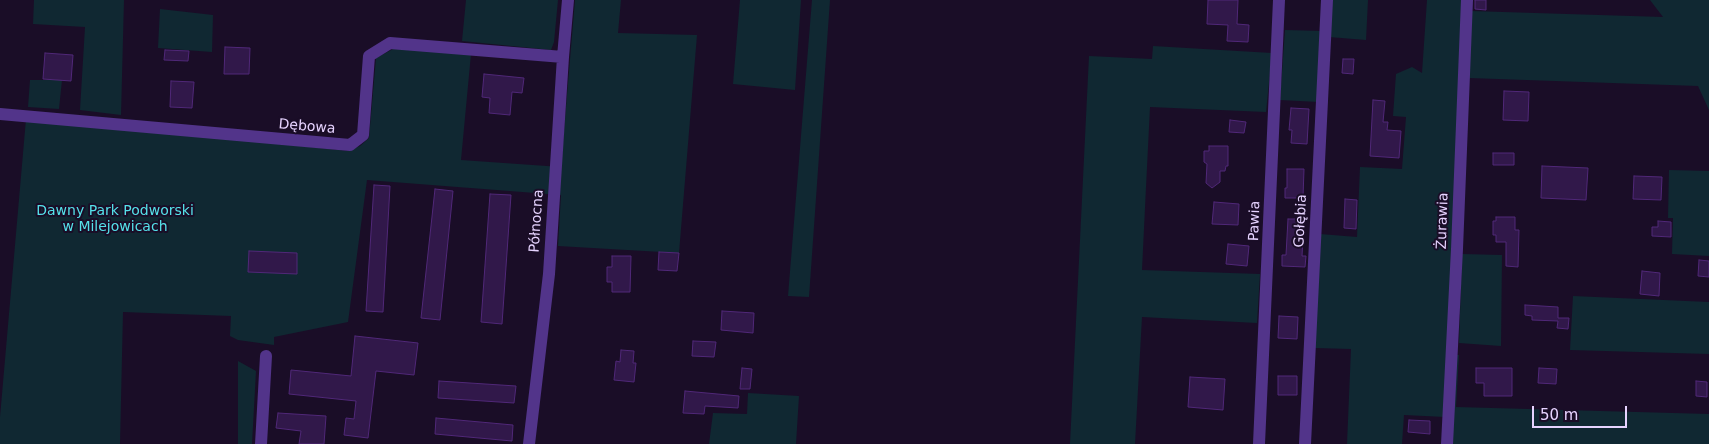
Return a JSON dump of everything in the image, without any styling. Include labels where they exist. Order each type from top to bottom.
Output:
[{"type":"street","name":"Północna","points":[[529,444],[549,274],[568,0]]},
{"type":"street","name":"Pawia","points":[[1259,444],[1279,0]]},
{"type":"street","name":"Gołębia","points":[[1305,444],[1327,0]]},
{"type":"street","name":"Żurawia","points":[[1447,444],[1467,0]]},
{"type":"street","name":"Dębowa","points":[[0,114],[350,145],[363,135],[369,56],[390,43],[563,57]]},
{"type":"street","points":[[261,444],[266,356]]},
{"type":"green space","points":[[34,0],[124,0],[121,115],[80,110],[85,27],[33,24]]},
{"type":"green space","points":[[466,0],[558,0],[554,42],[551,50],[462,41]]},
{"type":"green space","name":"Dawny Park Podworski w Milejowicach","points":[[575,0],[621,0],[618,33],[697,35],[679,253],[558,246],[561,195],[367,180],[348,322],[274,337],[274,345],[238,340],[230,336],[231,316],[123,312],[120,444],[0,444],[0,417],[26,119],[348,151],[360,146],[369,138],[376,58],[395,48],[471,54],[461,160],[561,167]]},
{"type":"green space","points":[[740,0],[801,0],[795,90],[733,84]]},
{"type":"green space","points":[[812,0],[830,0],[809,297],[788,296]]},
{"type":"green space","points":[[1331,0],[1368,0],[1366,40],[1329,37]]},
{"type":"green space","points":[[1427,0],[1462,0],[1445,417],[1404,415],[1402,444],[1347,444],[1351,349],[1315,348],[1320,234],[1357,237],[1360,167],[1402,169],[1406,117],[1393,116],[1396,74],[1412,67],[1422,73]]},
{"type":"green space","points":[[1650,0],[1709,0],[1709,110],[1698,86],[1469,78],[1471,11],[1663,17]]},
{"type":"green space","points":[[160,9],[213,15],[212,52],[158,48]]},
{"type":"green space","points":[[1285,30],[1322,31],[1319,102],[1280,100]]},
{"type":"green space","points":[[1153,46],[1272,53],[1266,112],[1150,107],[1142,270],[1260,274],[1257,323],[1142,317],[1135,444],[1070,444],[1089,56],[1152,59]]},
{"type":"green space","points":[[30,80],[62,80],[59,109],[28,107]]},
{"type":"green space","points":[[1669,170],[1709,171],[1709,256],[1672,254],[1673,218],[1668,218]]},
{"type":"green space","points":[[1462,254],[1502,255],[1501,346],[1459,343]]},
{"type":"green space","points":[[1573,296],[1709,302],[1709,354],[1570,350]]},
{"type":"green space","points":[[1455,355],[1459,355],[1456,407],[1709,414],[1709,444],[1451,444]]},
{"type":"green space","points":[[238,361],[256,371],[252,444],[238,444]]},
{"type":"green space","points":[[748,393],[799,396],[796,444],[709,444],[713,413],[747,414]]},
{"type":"building","points":[[1208,0],[1238,0],[1237,24],[1249,25],[1248,42],[1227,41],[1228,25],[1207,24]]},
{"type":"building","points":[[1475,0],[1486,0],[1486,10],[1475,9]]},
{"type":"building","points":[[225,47],[250,48],[249,74],[224,74]]},
{"type":"building","points":[[165,50],[189,51],[188,61],[164,60]]},
{"type":"building","points":[[45,53],[73,55],[71,81],[43,79]]},
{"type":"building","points":[[1343,59],[1354,59],[1353,74],[1342,73]]},
{"type":"building","points":[[484,74],[524,78],[522,93],[512,92],[510,115],[489,113],[490,98],[482,97]]},
{"type":"building","points":[[171,81],[194,82],[192,108],[170,107]]},
{"type":"building","points":[[1504,91],[1529,92],[1528,121],[1503,120]]},
{"type":"building","points":[[1373,100],[1385,101],[1383,122],[1388,122],[1387,130],[1401,131],[1399,158],[1370,156]]},
{"type":"building","points":[[1291,108],[1309,109],[1307,144],[1291,143],[1292,130],[1289,130]]},
{"type":"building","points":[[1230,120],[1246,122],[1244,133],[1229,132]]},
{"type":"building","points":[[1209,146],[1228,146],[1228,166],[1226,166],[1225,171],[1220,171],[1220,182],[1212,188],[1206,183],[1207,164],[1204,162],[1204,151],[1209,151]]},
{"type":"building","points":[[1493,153],[1514,153],[1514,165],[1493,165]]},
{"type":"building","points":[[1542,166],[1588,168],[1586,200],[1541,198]]},
{"type":"building","points":[[1287,169],[1304,169],[1303,198],[1285,198]]},
{"type":"building","points":[[1634,176],[1662,177],[1661,200],[1633,199]]},
{"type":"building","points":[[374,185],[390,186],[383,312],[366,311]]},
{"type":"building","points":[[435,189],[453,191],[440,320],[421,318]]},
{"type":"building","points":[[490,194],[511,195],[502,324],[481,322]]},
{"type":"building","points":[[1345,199],[1357,200],[1356,229],[1344,228]]},
{"type":"building","points":[[1214,202],[1239,204],[1238,225],[1212,224]]},
{"type":"building","points":[[1496,217],[1515,217],[1515,230],[1519,230],[1518,267],[1506,266],[1506,242],[1496,242],[1496,235],[1493,235],[1493,221],[1496,221]]},
{"type":"building","points":[[1288,219],[1304,219],[1302,256],[1306,256],[1305,267],[1282,266],[1282,255],[1286,255]]},
{"type":"building","points":[[1658,221],[1671,222],[1671,237],[1652,236],[1652,227],[1658,227]]},
{"type":"building","points":[[1228,244],[1249,246],[1247,266],[1226,264]]},
{"type":"building","points":[[249,251],[297,253],[297,274],[248,272]]},
{"type":"building","points":[[659,252],[679,253],[677,271],[658,270]]},
{"type":"building","points":[[612,256],[631,256],[630,292],[612,292],[612,282],[607,282],[607,267],[612,267]]},
{"type":"building","points":[[1699,260],[1709,261],[1709,277],[1698,276]]},
{"type":"building","points":[[1642,271],[1660,273],[1659,296],[1640,294]]},
{"type":"building","points":[[1525,305],[1558,307],[1558,318],[1569,318],[1568,329],[1557,328],[1558,321],[1532,320],[1532,316],[1525,315]]},
{"type":"building","points":[[722,311],[754,313],[753,333],[721,330]]},
{"type":"building","points":[[1279,316],[1298,317],[1297,339],[1278,338]]},
{"type":"building","points":[[355,336],[418,343],[414,375],[376,371],[368,438],[344,435],[346,418],[354,419],[356,401],[289,394],[291,370],[351,376]]},
{"type":"building","points":[[693,341],[716,342],[714,357],[692,356]]},
{"type":"building","points":[[621,350],[634,351],[633,363],[636,363],[634,382],[614,380],[616,361],[620,362]]},
{"type":"building","points":[[742,368],[752,369],[750,389],[740,389]]},
{"type":"building","points":[[1476,368],[1512,368],[1512,396],[1484,396],[1484,383],[1476,383]]},
{"type":"building","points":[[1539,368],[1557,369],[1556,384],[1538,383]]},
{"type":"building","points":[[1278,376],[1297,376],[1297,395],[1278,395]]},
{"type":"building","points":[[1190,377],[1225,379],[1223,410],[1188,407]]},
{"type":"building","points":[[439,381],[516,386],[514,403],[438,398]]},
{"type":"building","points":[[1696,381],[1707,382],[1707,397],[1696,396]]},
{"type":"building","points":[[685,391],[739,396],[738,408],[705,406],[704,414],[683,413]]},
{"type":"building","points":[[278,413],[326,416],[324,444],[299,444],[301,431],[276,428]]},
{"type":"building","points":[[436,418],[513,425],[512,441],[435,434]]},
{"type":"building","points":[[1409,420],[1430,421],[1430,434],[1408,432]]}]
